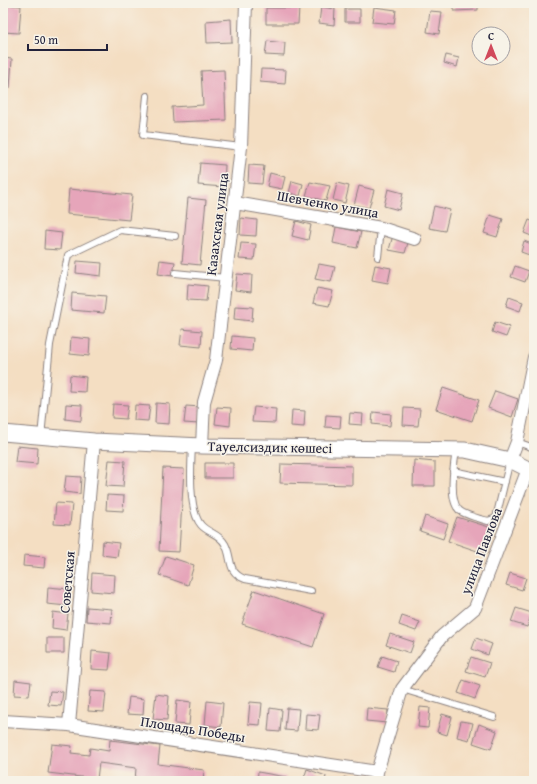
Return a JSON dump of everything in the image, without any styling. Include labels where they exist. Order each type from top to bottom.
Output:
[{"type":"street","name":"Казахская улица","points":[[197,446],[204,402],[216,360],[235,203],[241,147],[246,3]]},
{"type":"street","name":"Шевченко улица","points":[[235,203],[381,228],[415,238]]},
{"type":"street","points":[[510,460],[517,442],[534,358]]},
{"type":"street","name":"Тауелсиздик көшесі","points":[[3,433],[94,441],[197,446],[456,450],[479,453],[510,460],[531,471]]},
{"type":"street","name":"Советская","points":[[69,725],[94,441]]},
{"type":"street","name":"улица Павлова","points":[[377,777],[402,690],[442,636],[476,608],[531,471]]},
{"type":"street","name":"Площадь Победы","points":[[3,721],[69,725],[377,777]]},
{"type":"lane","points":[[147,96],[143,135],[241,147]]},
{"type":"lane","points":[[378,257],[381,228]]},
{"type":"lane","points":[[41,437],[50,345],[68,255],[120,230],[175,236]]},
{"type":"lane","points":[[175,273],[226,278]]},
{"type":"lane","points":[[517,442],[534,448]]},
{"type":"lane","points":[[197,446],[190,478],[196,514],[201,526],[224,541],[231,568],[239,577],[245,579],[310,592]]},
{"type":"lane","points":[[456,450],[453,471],[455,504],[460,511],[488,521],[496,518],[510,460]]},
{"type":"lane","points":[[453,471],[505,482]]},
{"type":"lane","points":[[402,690],[494,717]]},
{"type":"building","points":[[454,3],[478,3],[478,10],[454,11]]},
{"type":"building","points":[[3,4],[21,6],[19,33],[3,32]]},
{"type":"building","points":[[321,7],[335,9],[334,25],[319,23]]},
{"type":"building","points":[[374,7],[396,10],[394,24],[372,22]]},
{"type":"building","points":[[266,8],[299,8],[298,24],[266,24]]},
{"type":"building","points":[[345,9],[360,9],[360,22],[345,22]]},
{"type":"building","points":[[430,11],[442,12],[439,34],[427,32]]},
{"type":"building","points":[[231,19],[232,42],[207,43],[206,21]]},
{"type":"building","points":[[267,41],[285,43],[284,56],[265,55]]},
{"type":"building","points":[[446,55],[459,58],[457,67],[444,63]]},
{"type":"building","points":[[3,58],[12,59],[10,88],[3,87]]},
{"type":"building","points":[[261,69],[286,70],[285,84],[260,82]]},
{"type":"building","points":[[224,70],[226,120],[173,122],[172,107],[203,105],[201,71]]},
{"type":"building","points":[[3,124],[6,124],[4,146],[3,146]]},
{"type":"building","points":[[200,163],[225,165],[224,187],[198,185]]},
{"type":"building","points":[[249,165],[264,166],[262,184],[248,183]]},
{"type":"building","points":[[270,173],[285,177],[282,189],[267,186]]},
{"type":"building","points":[[292,181],[303,184],[300,196],[289,193]]},
{"type":"building","points":[[310,182],[330,186],[326,201],[306,196]]},
{"type":"building","points":[[337,183],[349,186],[345,203],[333,200]]},
{"type":"building","points":[[359,186],[374,190],[369,208],[354,205]]},
{"type":"building","points":[[69,189],[132,195],[129,220],[67,214]]},
{"type":"building","points":[[388,189],[403,193],[399,210],[384,206]]},
{"type":"building","points":[[188,198],[206,200],[200,265],[182,263]]},
{"type":"building","points":[[434,206],[450,210],[445,231],[429,228]]},
{"type":"building","points":[[490,215],[503,219],[497,237],[484,233]]},
{"type":"building","points":[[241,218],[257,220],[256,236],[240,235]]},
{"type":"building","points":[[529,220],[534,222],[534,237],[524,233]]},
{"type":"building","points":[[296,221],[311,225],[308,240],[292,236]]},
{"type":"building","points":[[336,227],[361,232],[357,248],[333,243]]},
{"type":"building","points":[[45,231],[62,233],[60,250],[44,249]]},
{"type":"building","points":[[393,235],[409,239],[405,253],[389,250]]},
{"type":"building","points":[[524,241],[534,245],[532,256],[521,252]]},
{"type":"building","points":[[241,243],[256,244],[254,260],[239,259]]},
{"type":"building","points":[[160,260],[175,262],[173,276],[158,274]]},
{"type":"building","points":[[77,261],[102,263],[101,276],[76,273]]},
{"type":"building","points":[[319,264],[335,267],[331,282],[315,279]]},
{"type":"building","points":[[375,265],[391,268],[388,283],[372,280]]},
{"type":"building","points":[[515,266],[529,271],[525,282],[511,277]]},
{"type":"building","points":[[237,274],[252,275],[251,292],[235,290]]},
{"type":"building","points":[[188,284],[208,286],[206,301],[187,300]]},
{"type":"building","points":[[317,288],[333,291],[329,306],[313,303]]},
{"type":"building","points":[[72,293],[106,296],[104,313],[71,310]]},
{"type":"building","points":[[509,297],[523,302],[520,311],[506,306]]},
{"type":"building","points":[[235,306],[253,307],[252,321],[234,319]]},
{"type":"building","points":[[495,322],[510,327],[506,337],[492,332]]},
{"type":"building","points":[[182,329],[202,331],[201,347],[180,345]]},
{"type":"building","points":[[232,336],[253,338],[252,351],[231,349]]},
{"type":"building","points":[[71,337],[90,339],[89,356],[70,354]]},
{"type":"building","points":[[70,375],[86,377],[85,392],[69,391]]},
{"type":"building","points":[[443,388],[479,400],[472,421],[436,409]]},
{"type":"building","points":[[495,391],[518,399],[512,417],[488,408]]},
{"type":"building","points":[[156,403],[170,404],[169,424],[155,423]]},
{"type":"building","points":[[66,404],[82,405],[81,421],[65,419]]},
{"type":"building","points":[[113,404],[128,405],[126,419],[112,418]]},
{"type":"building","points":[[135,405],[150,406],[148,421],[134,420]]},
{"type":"building","points":[[186,406],[201,407],[199,424],[184,423]]},
{"type":"building","points":[[217,407],[231,408],[230,426],[215,424]]},
{"type":"building","points":[[254,407],[276,409],[275,423],[252,422]]},
{"type":"building","points":[[404,408],[420,409],[418,426],[403,425]]},
{"type":"building","points":[[292,410],[305,411],[304,427],[291,426]]},
{"type":"building","points":[[373,412],[391,414],[390,426],[372,424]]},
{"type":"building","points":[[350,413],[363,414],[362,425],[349,424]]},
{"type":"building","points":[[326,415],[341,416],[340,428],[325,427]]},
{"type":"building","points":[[17,446],[38,448],[37,464],[15,462]]},
{"type":"building","points":[[109,460],[125,461],[123,487],[106,486]]},
{"type":"building","points":[[414,460],[435,462],[435,486],[413,486]]},
{"type":"building","points":[[205,463],[233,463],[233,478],[205,478]]},
{"type":"building","points":[[281,464],[352,466],[352,485],[280,483]]},
{"type":"building","points":[[163,468],[184,469],[179,552],[159,551]]},
{"type":"building","points":[[66,476],[81,477],[80,494],[64,492]]},
{"type":"building","points":[[107,495],[124,496],[123,511],[106,510]]},
{"type":"building","points":[[56,503],[72,504],[70,525],[54,524]]},
{"type":"building","points":[[425,516],[448,524],[443,539],[420,531]]},
{"type":"building","points":[[457,517],[495,529],[486,554],[448,541]]},
{"type":"building","points":[[103,541],[119,543],[117,557],[102,555]]},
{"type":"building","points":[[24,555],[45,557],[44,568],[23,566]]},
{"type":"building","points":[[166,556],[194,565],[188,585],[159,575]]},
{"type":"building","points":[[92,573],[115,575],[114,593],[91,591]]},
{"type":"building","points":[[510,573],[526,578],[522,590],[506,585]]},
{"type":"building","points":[[48,587],[69,589],[67,606],[47,604]]},
{"type":"building","points":[[254,590],[324,614],[313,647],[242,624]]},
{"type":"building","points":[[87,607],[112,609],[111,623],[86,621]]},
{"type":"building","points":[[516,608],[532,613],[527,627],[511,622]]},
{"type":"building","points":[[53,612],[68,614],[66,630],[52,628]]},
{"type":"building","points":[[402,616],[420,622],[416,631],[399,625]]},
{"type":"building","points":[[390,634],[414,642],[410,653],[386,645]]},
{"type":"building","points":[[47,638],[64,638],[64,653],[47,653]]},
{"type":"building","points":[[476,638],[492,644],[488,655],[472,649]]},
{"type":"building","points":[[92,651],[111,653],[109,670],[91,669]]},
{"type":"building","points":[[382,656],[397,661],[394,672],[378,667]]},
{"type":"building","points":[[471,657],[490,663],[485,677],[466,671]]},
{"type":"building","points":[[15,680],[31,682],[29,696],[14,695]]},
{"type":"building","points":[[463,680],[480,686],[475,699],[458,693]]},
{"type":"building","points":[[50,691],[63,692],[61,706],[48,705]]},
{"type":"building","points":[[90,691],[106,692],[104,712],[88,711]]},
{"type":"building","points":[[156,694],[169,696],[167,720],[153,719]]},
{"type":"building","points":[[129,697],[144,699],[143,715],[127,714]]},
{"type":"building","points":[[177,700],[191,702],[189,725],[175,724]]},
{"type":"building","points":[[207,701],[223,703],[221,727],[205,725]]},
{"type":"building","points":[[250,702],[262,703],[260,725],[248,724]]},
{"type":"building","points":[[420,707],[430,708],[428,728],[418,727]]},
{"type":"building","points":[[270,708],[282,710],[280,732],[268,731]]},
{"type":"building","points":[[287,708],[299,709],[297,731],[285,730]]},
{"type":"building","points":[[367,708],[388,710],[387,723],[366,721]]},
{"type":"building","points":[[306,714],[320,715],[318,730],[305,729]]},
{"type":"building","points":[[442,714],[452,717],[447,735],[437,732]]},
{"type":"building","points":[[461,721],[473,723],[469,740],[457,737]]},
{"type":"building","points":[[479,724],[497,731],[491,749],[473,743]]},
{"type":"building","points":[[110,740],[160,746],[158,764],[204,770],[203,781],[135,781],[136,768],[99,763],[97,779],[48,773],[52,744],[72,746],[71,753],[89,755],[90,748],[109,751]]},
{"type":"building","points":[[307,769],[326,776],[325,781],[303,781]]},
{"type":"building","points":[[258,772],[286,777],[286,781],[257,781]]},
{"type":"building","points":[[344,777],[355,781],[342,781]]}]
